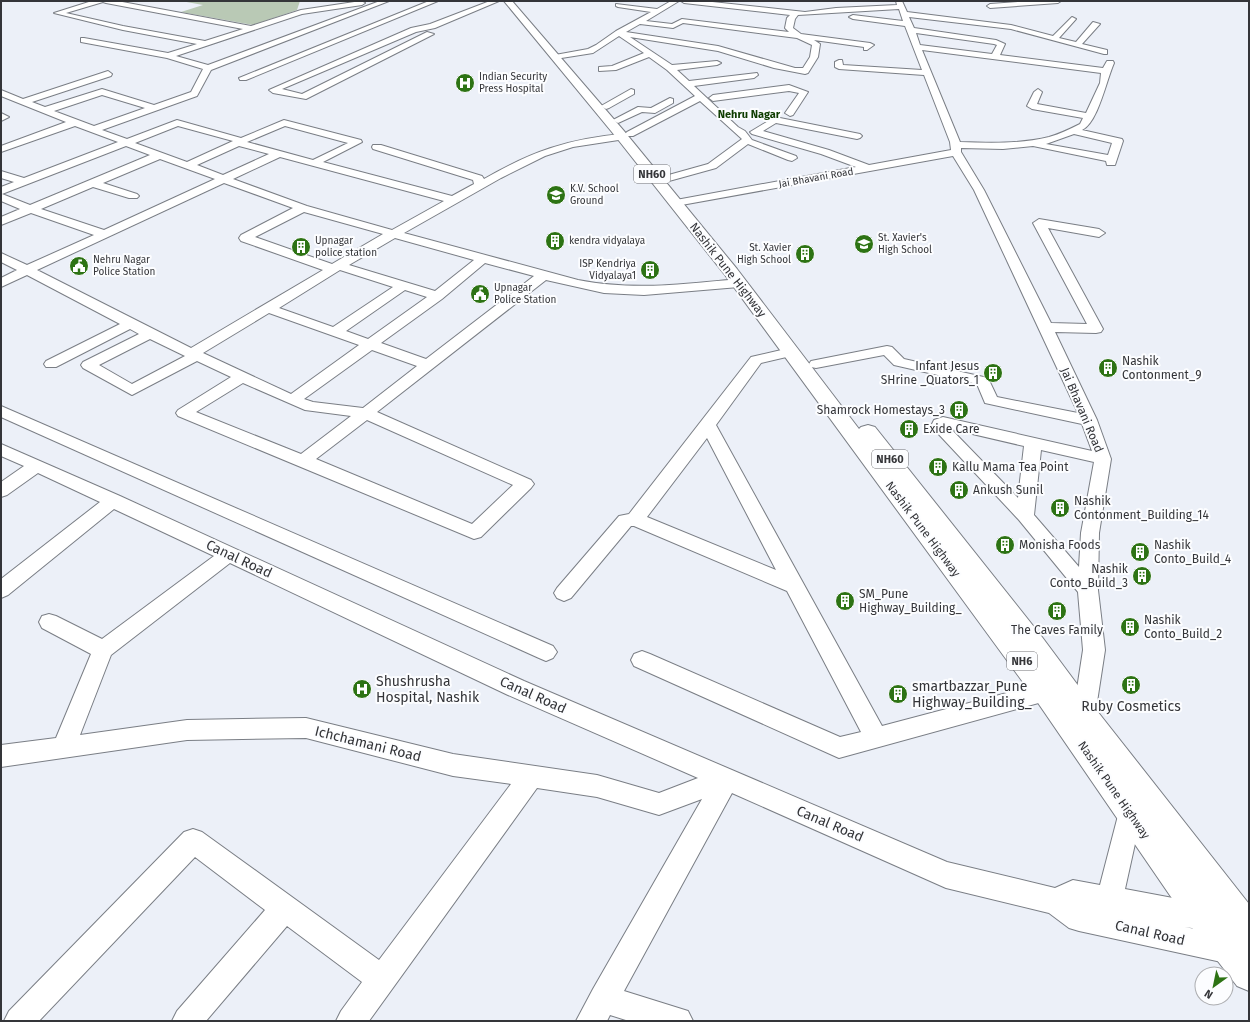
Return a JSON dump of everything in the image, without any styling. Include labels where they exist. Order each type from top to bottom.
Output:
[{"type":"highway","name":"Nashik Pune Highway","points":[[508,1],[555,55],[619,124],[816,364],[1028,638],[1084,715],[1246,926]]},
{"type":"highway","name":"Nashik Pune Highway","points":[[515,1],[555,55],[669,178],[682,202],[790,352],[1045,692],[1205,916],[1241,953],[1249,974]]},
{"type":"street","points":[[100,1],[58,13],[135,31],[206,44]]},
{"type":"street","points":[[106,1],[252,28]]},
{"type":"street","points":[[243,78],[435,1]]},
{"type":"street","points":[[430,34],[303,97],[273,90],[360,45],[377,46],[496,1]]},
{"type":"street","points":[[555,55],[590,51],[599,47],[619,33],[676,1]]},
{"type":"street","points":[[684,1],[796,13],[815,13],[996,42],[1001,44],[994,58]]},
{"type":"street","points":[[834,10],[843,1]]},
{"type":"street","points":[[815,13],[834,10],[901,7],[989,12],[1014,5],[1058,1]]},
{"type":"street","points":[[753,9],[763,2],[774,3]]},
{"type":"street","points":[[352,4],[371,6],[388,5]]},
{"type":"street","points":[[168,56],[300,12],[352,4],[388,5],[409,11]]},
{"type":"street","points":[[618,5],[658,11]]},
{"type":"street","points":[[84,40],[168,56],[208,68],[371,6]]},
{"type":"street","name":"Jai Bhavani Road","points":[[901,7],[956,149],[979,190],[1045,327],[1089,420],[1103,459],[1090,533],[1088,590],[1094,650],[1084,715]]},
{"type":"street","points":[[989,12],[1021,27],[1104,52]]},
{"type":"street","points":[[619,33],[732,52],[769,63],[780,69],[805,71],[814,57],[816,44],[794,34],[789,28],[794,25],[791,18],[796,13]]},
{"type":"street","points":[[648,16],[870,45],[867,48]]},
{"type":"street","points":[[1055,38],[1072,19]]},
{"type":"street","points":[[639,22],[673,26],[682,21]]},
{"type":"street","points":[[1078,44],[1096,24]]},
{"type":"street","points":[[135,31],[149,26]]},
{"type":"street","points":[[619,33],[670,68],[735,129],[742,133],[746,140],[792,158]]},
{"type":"street","points":[[179,39],[193,34]]},
{"type":"street","points":[[294,36],[331,42]]},
{"type":"street","points":[[340,39],[388,55]]},
{"type":"street","points":[[917,47],[994,58],[1017,64],[1065,70],[1108,67],[1104,83],[1084,126],[1051,140],[1003,147],[956,149]]},
{"type":"street","points":[[251,52],[291,60]]},
{"type":"street","points":[[602,69],[614,68],[649,54]]},
{"type":"street","points":[[839,62],[839,67],[874,66],[927,73]]},
{"type":"street","points":[[670,68],[717,63]]},
{"type":"street","points":[[95,129],[194,94],[208,68]]},
{"type":"street","points":[[1,103],[18,100],[108,74]]},
{"type":"street","points":[[686,84],[754,75]]},
{"type":"street","points":[[713,98],[789,88],[804,92],[790,113]]},
{"type":"street","points":[[46,110],[102,92],[155,108]]},
{"type":"street","points":[[619,124],[631,92]]},
{"type":"street","points":[[1038,92],[1032,106],[1089,116]]},
{"type":"street","points":[[1,93],[187,166],[303,208],[544,276],[604,289],[644,292],[740,283]]},
{"type":"street","points":[[619,124],[699,96],[736,102]]},
{"type":"street","points":[[150,334],[88,365],[132,390],[270,309],[392,234],[530,158],[558,148],[590,140],[619,124],[641,109],[652,111],[676,97]]},
{"type":"street","points":[[755,132],[775,120],[801,130],[857,136]]},
{"type":"street","points":[[1,149],[76,122]]},
{"type":"street","points":[[1,191],[177,123],[278,154],[454,200]]},
{"type":"street","points":[[187,166],[284,123],[357,142],[314,163]]},
{"type":"street","points":[[735,129],[755,132],[825,152],[870,168]]},
{"type":"street","points":[[1029,143],[1112,161],[1118,141],[1071,132]]},
{"type":"street","points":[[669,178],[712,166],[746,140]]},
{"type":"street","points":[[338,152],[379,146],[478,178],[480,186]]},
{"type":"street","name":"Jai Bhavani Road","points":[[682,202],[870,168],[956,149]]},
{"type":"street","points":[[1,283],[26,270],[278,154]]},
{"type":"street","points":[[1,222],[160,155]]},
{"type":"street","points":[[1,174],[24,182]]},
{"type":"street","points":[[93,183],[133,196]]},
{"type":"street","points":[[1,197],[104,234]]},
{"type":"street","points":[[303,208],[245,238],[336,268],[437,296]]},
{"type":"street","points":[[1045,327],[1096,329],[1039,223],[1099,233]]},
{"type":"street","points":[[1,257],[132,323],[150,334],[243,376],[292,400],[312,407],[366,413],[525,484],[474,532],[304,460],[184,413],[243,376]]},
{"type":"street","points":[[292,400],[437,296],[483,259]]},
{"type":"street","points":[[304,460],[544,276]]},
{"type":"street","points":[[336,331],[403,286]]},
{"type":"street","points":[[270,309],[429,365]]},
{"type":"street","points":[[51,364],[132,323]]},
{"type":"street","points":[[816,364],[887,350],[899,362],[983,380],[991,400],[1089,420]]},
{"type":"street","points":[[635,519],[756,360],[790,352]]},
{"type":"street","points":[[1,411],[546,652]]},
{"type":"street","points":[[1088,590],[1025,516],[939,426],[943,422],[1103,459]]},
{"type":"street","points":[[708,425],[876,737]]},
{"type":"street","points":[[1025,516],[1033,443]]},
{"type":"street","name":"Canal Road","points":[[1,449],[114,500],[516,688],[946,875],[1055,901],[1079,918],[1241,953]]},
{"type":"street","points":[[1,491],[37,465]]},
{"type":"street","points":[[1,590],[114,500]]},
{"type":"street","points":[[564,593],[625,521],[635,519],[795,586]]},
{"type":"street","points":[[64,747],[103,650],[229,554]]},
{"type":"street","points":[[49,622],[103,650]]},
{"type":"street","points":[[642,660],[839,748],[1045,692]]},
{"type":"street","name":"Ichchamani Road","points":[[1,756],[187,730],[306,728],[453,766],[596,786],[659,804],[727,779]]},
{"type":"street","points":[[351,1021],[531,777]]},
{"type":"street","points":[[678,1021],[597,1010],[727,779]]},
{"type":"street","points":[[1109,900],[1130,812]]},
{"type":"street","points":[[19,1021],[193,841],[382,979]]},
{"type":"street","name":"Canal Road","points":[[1055,901],[1073,893],[1205,916],[1246,926]]},
{"type":"street","points":[[187,1021],[284,908]]},
{"type":"green space","points":[[181,1],[300,1],[297,10],[253,25],[181,12],[203,5]]},
{"type":"place","name":"Indian Security Press Hospital","points":[[465,83]]},
{"type":"place","name":"K.V. School Ground","points":[[556,195]]},
{"type":"place","name":"kendra vidyalaya","points":[[555,241]]},
{"type":"place","name":"St. Xavier's High School","points":[[864,244]]},
{"type":"place","name":"Upnagar police station","points":[[301,247]]},
{"type":"place","name":"St. Xavier High School","points":[[805,254]]},
{"type":"place","name":"Nehru Nagar Police Station","points":[[79,266]]},
{"type":"place","name":"ISP Kendriya Vidyalaya1","points":[[650,270]]},
{"type":"place","name":"Upnagar Police Station","points":[[480,294]]},
{"type":"place","name":"Nashik Contonment_9","points":[[1108,368]]},
{"type":"place","name":"Infant Jesus SHrine _Quators_1","points":[[993,373]]},
{"type":"place","name":"Shamrock Homestays_3","points":[[959,410]]},
{"type":"place","name":"Exide Care","points":[[909,429]]},
{"type":"place","name":"Kallu Mama Tea Point","points":[[938,467]]},
{"type":"place","name":"Ankush Sunil","points":[[959,490]]},
{"type":"place","name":"Nashik Contonment_Building_14","points":[[1060,508]]},
{"type":"place","name":"Monisha Foods","points":[[1005,545]]},
{"type":"place","name":"Nashik Conto_Build_4","points":[[1140,552]]},
{"type":"place","name":"Nashik Conto_Build_3","points":[[1142,576]]},
{"type":"place","name":"SM_Pune Highway_Building_","points":[[845,601]]},
{"type":"place","name":"The Caves Family","points":[[1057,611]]},
{"type":"place","name":"Nashik Conto_Build_2","points":[[1130,627]]},
{"type":"place","name":"Ruby Cosmetics","points":[[1131,685]]},
{"type":"place","name":"Shushrusha Hospital, Nashik","points":[[362,689]]},
{"type":"place","name":"smartbazzar_Pune Highway_Building_","points":[[898,694]]},
{"type":"district","name":"Nehru Nagar","points":[[749,114]]}]
